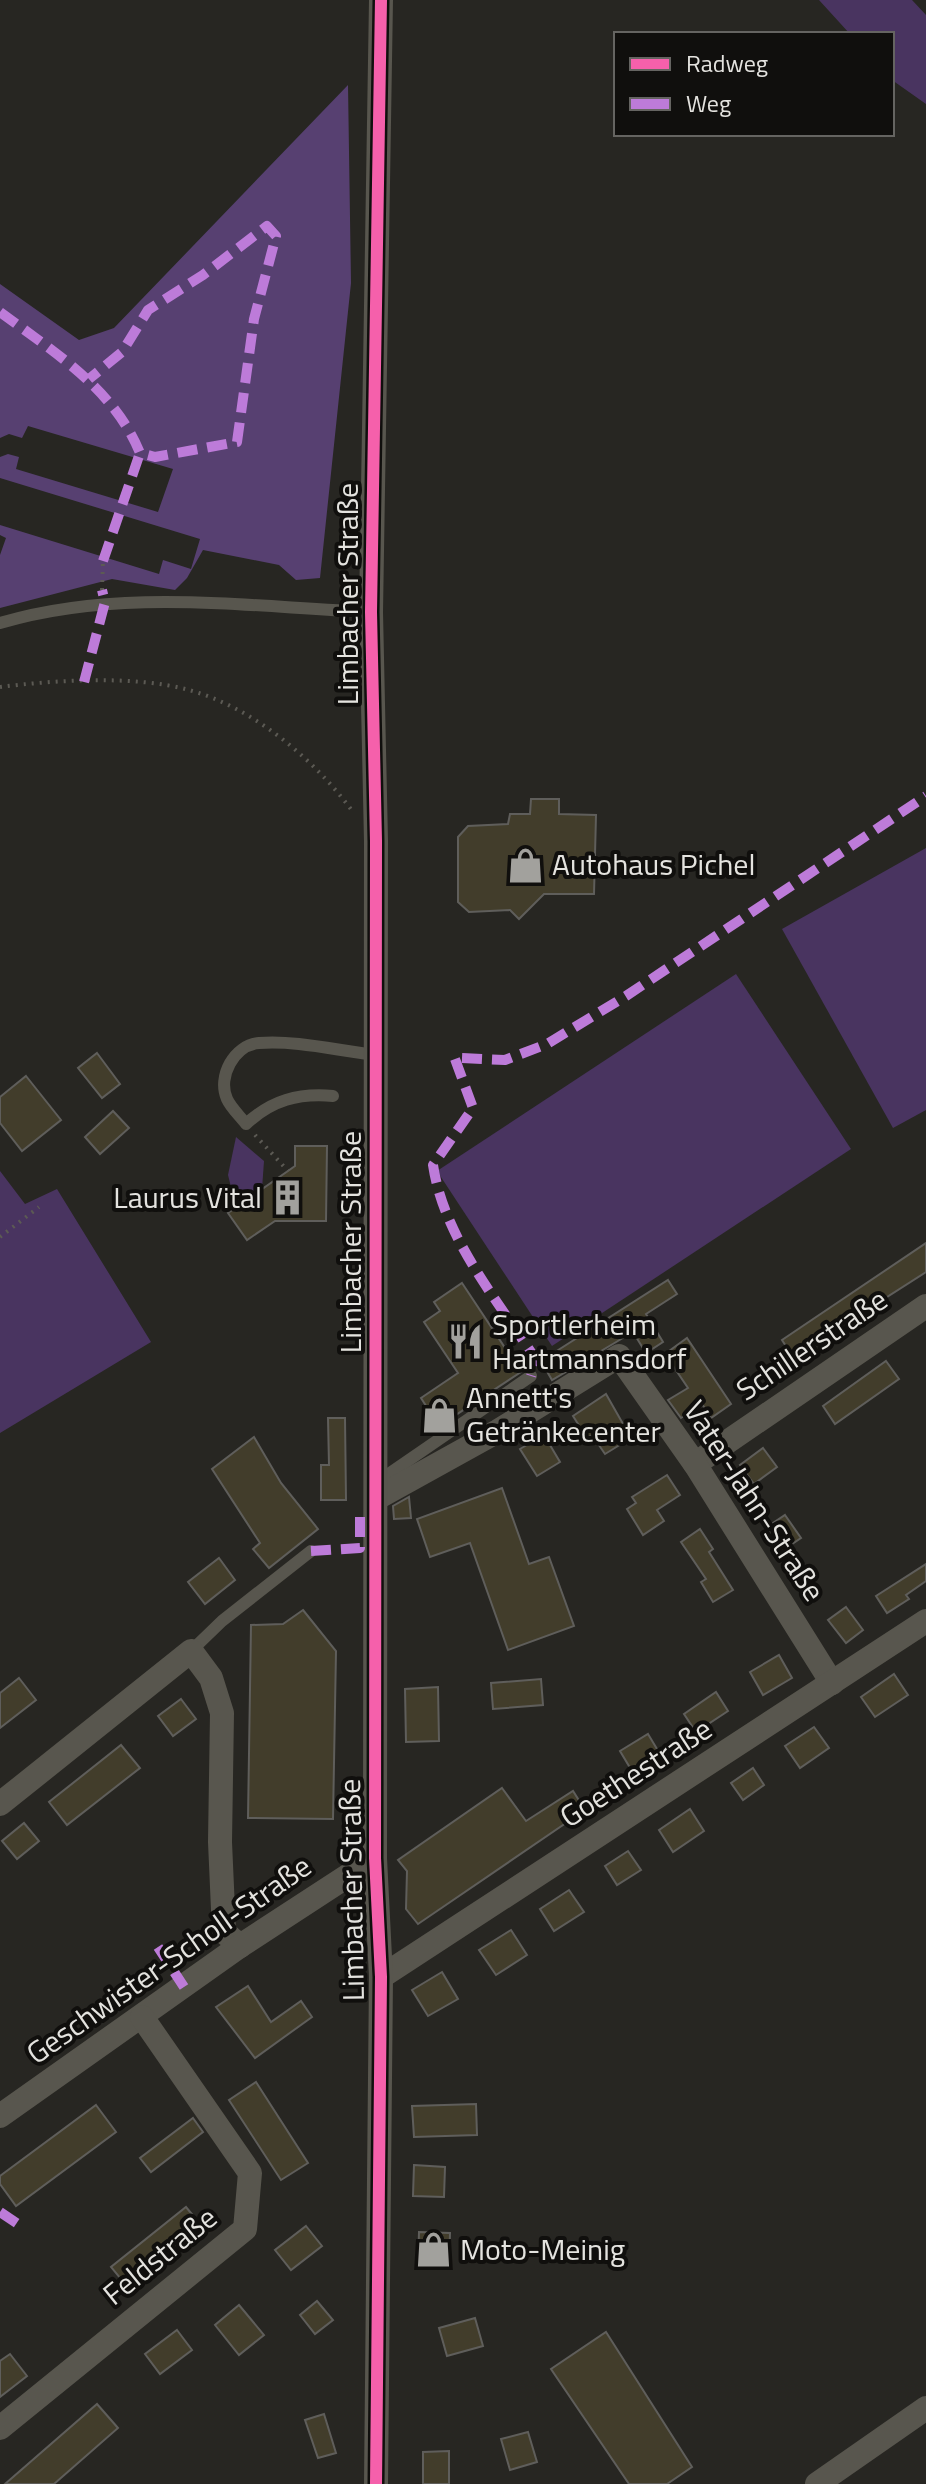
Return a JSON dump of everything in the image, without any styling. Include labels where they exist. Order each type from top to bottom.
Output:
[{"type":"street","name":"Limbacher Straße","points":[[376,2484],[381,1977],[375,1858],[376,1055],[371,612],[381,0]]},
{"type":"street","name":"Schillerstraße","points":[[695,1464],[926,1306]]},
{"type":"street","name":"Vater-Jahn-Straße","points":[[377,1490],[498,1431],[619,1356],[695,1464],[832,1683]]},
{"type":"street","name":"Goethestraße","points":[[381,1977],[926,1621]]},
{"type":"street","points":[[0,1804],[191,1651],[211,1678],[222,1713],[220,1842],[224,1932],[240,1946]]},
{"type":"street","name":"Geschwister-Scholl-Straße","points":[[0,2116],[240,1946],[375,1858]]},
{"type":"street","name":"Feldstraße","points":[[0,2428],[245,2229],[250,2173],[142,2017]]},
{"type":"street","points":[[817,2484],[926,2408]]},
{"type":"lane","points":[[0,623],[64,607],[110,601],[173,601],[371,612]]},
{"type":"lane","points":[[333,1096],[283,1099],[260,1111],[246,1124],[228,1101],[223,1086],[228,1066],[238,1053],[256,1043],[376,1055]]},
{"type":"lane","points":[[377,1490],[531,1376]]},
{"type":"lane","points":[[191,1651],[222,1621],[311,1551]]},
{"type":"path","points":[[102,590],[103,561]]},
{"type":"path","points":[[0,687],[84,682],[189,690],[245,715],[291,746],[320,772],[353,812],[375,813]]},
{"type":"path","points":[[246,1124],[288,1171]]},
{"type":"path","points":[[0,1237],[39,1207]]},
{"type":"shaded area","points":[[819,0],[912,0],[926,15],[926,104],[894,81],[894,32],[848,32]]},
{"type":"shaded area","points":[[348,85],[351,283],[320,578],[296,580],[279,565],[203,550],[187,578],[175,590],[112,579],[0,608],[0,555],[6,538],[0,535],[0,525],[159,574],[163,560],[191,569],[200,539],[0,478],[0,457],[8,454],[19,457],[16,469],[158,512],[173,469],[28,426],[22,438],[9,434],[0,438],[0,284],[79,340],[114,328]]},
{"type":"shaded area","points":[[926,848],[926,1110],[893,1128],[782,929]]},
{"type":"shaded area","points":[[736,974],[851,1149],[552,1346],[437,1171]]},
{"type":"shaded area","points":[[236,1137],[264,1161],[262,1189],[236,1207],[228,1175]]},
{"type":"shaded area","points":[[0,1171],[25,1204],[57,1189],[151,1342],[0,1433]]},
{"type":"building","name":"Autohaus Pichel","points":[[531,799],[559,799],[559,814],[596,815],[594,894],[544,894],[519,919],[510,910],[469,912],[458,902],[458,837],[468,826],[508,824],[510,814],[530,814]]},
{"type":"building","points":[[97,1053],[120,1084],[102,1098],[78,1068]]},
{"type":"building","points":[[26,1076],[61,1120],[22,1151],[0,1123],[0,1097]]},
{"type":"building","points":[[113,1111],[129,1128],[100,1154],[85,1137]]},
{"type":"building","name":"Laurus Vital","points":[[295,1146],[327,1146],[326,1221],[275,1221],[247,1240],[228,1213],[295,1166]]},
{"type":"building","points":[[926,1243],[926,1272],[793,1357],[782,1340]]},
{"type":"building","points":[[668,1280],[677,1294],[646,1314],[663,1342],[646,1353],[633,1332],[552,1380],[541,1361]]},
{"type":"building","points":[[462,1283],[521,1372],[439,1426],[421,1398],[458,1373],[424,1322],[440,1311],[434,1302]]},
{"type":"building","points":[[687,1338],[731,1404],[711,1418],[702,1404],[681,1418],[668,1400],[688,1388],[665,1354]]},
{"type":"building","points":[[886,1361],[899,1379],[835,1424],[823,1406]]},
{"type":"building","points":[[606,1394],[631,1438],[605,1454],[592,1435],[587,1438],[573,1416]]},
{"type":"building","points":[[328,1418],[345,1418],[346,1500],[321,1500],[321,1465],[329,1465]]},
{"type":"building","points":[[544,1435],[560,1462],[537,1476],[520,1449]]},
{"type":"building","points":[[254,1437],[281,1483],[318,1529],[269,1568],[253,1549],[260,1543],[212,1469]]},
{"type":"building","points":[[763,1448],[777,1467],[754,1484],[740,1465]]},
{"type":"building","points":[[667,1475],[680,1495],[657,1510],[664,1521],[643,1535],[627,1509],[636,1503],[632,1497]]},
{"type":"building","points":[[502,1488],[529,1564],[549,1557],[574,1626],[508,1650],[470,1543],[430,1557],[417,1519]]},
{"type":"building","points":[[409,1497],[411,1518],[394,1519],[393,1506]]},
{"type":"building","points":[[785,1515],[801,1538],[783,1550],[767,1527]]},
{"type":"building","points":[[700,1529],[713,1549],[709,1552],[733,1590],[713,1602],[701,1582],[706,1579],[681,1542]]},
{"type":"building","points":[[219,1558],[235,1580],[205,1604],[188,1582]]},
{"type":"building","points":[[926,1564],[926,1581],[906,1595],[909,1599],[887,1613],[876,1596]]},
{"type":"building","points":[[846,1607],[863,1630],[846,1643],[828,1620]]},
{"type":"building","points":[[303,1610],[336,1651],[333,1819],[248,1818],[251,1625],[283,1624]]},
{"type":"building","points":[[779,1655],[792,1678],[763,1695],[750,1672]]},
{"type":"building","points":[[894,1674],[908,1695],[875,1717],[861,1697]]},
{"type":"building","points":[[19,1678],[36,1700],[0,1728],[0,1693]]},
{"type":"building","points":[[541,1679],[543,1705],[493,1709],[491,1683]]},
{"type":"building","points":[[438,1687],[439,1741],[406,1742],[405,1689]]},
{"type":"building","points":[[716,1692],[728,1711],[696,1732],[684,1714]]},
{"type":"building","points":[[181,1699],[196,1719],[173,1736],[158,1716]]},
{"type":"building","points":[[814,1727],[829,1748],[800,1768],[785,1746]]},
{"type":"building","points":[[648,1734],[660,1754],[632,1771],[620,1751]]},
{"type":"building","points":[[121,1745],[140,1768],[67,1825],[49,1802]]},
{"type":"building","points":[[753,1768],[764,1785],[743,1800],[731,1783]]},
{"type":"building","points":[[502,1788],[526,1821],[573,1791],[585,1810],[418,1924],[406,1909],[407,1871],[398,1860]]},
{"type":"building","points":[[690,1809],[704,1831],[673,1852],[659,1830]]},
{"type":"building","points":[[24,1823],[39,1841],[17,1859],[2,1841]]},
{"type":"building","points":[[628,1851],[641,1870],[617,1885],[605,1866]]},
{"type":"building","points":[[569,1890],[584,1912],[554,1931],[540,1909]]},
{"type":"building","points":[[511,1930],[527,1955],[496,1975],[479,1950]]},
{"type":"building","points":[[442,1972],[458,1999],[428,2016],[412,1990]]},
{"type":"building","points":[[248,1986],[271,2022],[301,2001],[312,2017],[255,2058],[216,2007]]},
{"type":"building","points":[[256,2082],[308,2163],[281,2180],[229,2100]]},
{"type":"building","points":[[476,2104],[477,2135],[414,2137],[412,2106]]},
{"type":"building","points":[[96,2105],[116,2132],[16,2206],[0,2184],[0,2176]]},
{"type":"building","points":[[193,2118],[203,2132],[151,2172],[140,2158]]},
{"type":"building","points":[[414,2165],[445,2167],[444,2197],[413,2196]]},
{"type":"building","points":[[186,2207],[205,2230],[130,2290],[111,2267]]},
{"type":"building","points":[[306,2226],[322,2246],[291,2270],[275,2250]]},
{"type":"building","points":[[419,2232],[450,2233],[449,2268],[418,2267]]},
{"type":"building","points":[[317,2301],[333,2320],[315,2334],[300,2315]]},
{"type":"building","points":[[239,2305],[264,2335],[239,2355],[215,2325]]},
{"type":"building","points":[[475,2318],[483,2346],[447,2356],[439,2328]]},
{"type":"building","points":[[177,2330],[192,2350],[160,2374],[145,2354]]},
{"type":"building","points":[[606,2332],[692,2467],[667,2484],[629,2484],[551,2369]]},
{"type":"building","points":[[10,2354],[27,2376],[0,2397],[0,2361]]},
{"type":"building","points":[[97,2404],[118,2428],[54,2484],[5,2484]]},
{"type":"building","points":[[324,2414],[336,2453],[318,2458],[305,2420]]},
{"type":"building","points":[[528,2432],[537,2462],[510,2470],[501,2439]]},
{"type":"building","points":[[449,2451],[449,2484],[423,2484],[423,2452]]},
{"type":"marked path","points":[[0,312],[61,357],[99,391],[129,430],[140,453],[155,457],[237,442],[254,319],[276,236],[267,226],[203,275],[148,310],[122,352],[89,379]]},
{"type":"marked path","points":[[103,561],[140,453]]},
{"type":"marked path","points":[[84,682],[105,602],[102,590]]},
{"type":"marked path","points":[[462,1058],[505,1060],[547,1044],[626,996],[926,796]]},
{"type":"marked path","points":[[455,1059],[473,1108],[433,1165],[439,1192],[460,1243],[536,1360],[531,1376]]},
{"type":"marked path","points":[[311,1551],[360,1548],[360,1516],[376,1514]]},
{"type":"marked path","points":[[158,1947],[184,1987]]},
{"type":"marked path","points":[[0,2212],[18,2224]]},
{"type":"cycle path","points":[[376,2484],[381,1977],[375,1858],[376,841],[371,612],[381,0]]},
{"type":"place","name":"Autohaus Pichel","points":[[526,865]]},
{"type":"place","name":"Laurus Vital","points":[[288,1198]]},
{"type":"place","name":"Sportlerheim Hartmannsdorf","points":[[466,1342]]},
{"type":"place","name":"Annett's Getränkecenter","points":[[440,1415]]},
{"type":"place","name":"Moto-Meinig","points":[[434,2250]]}]
